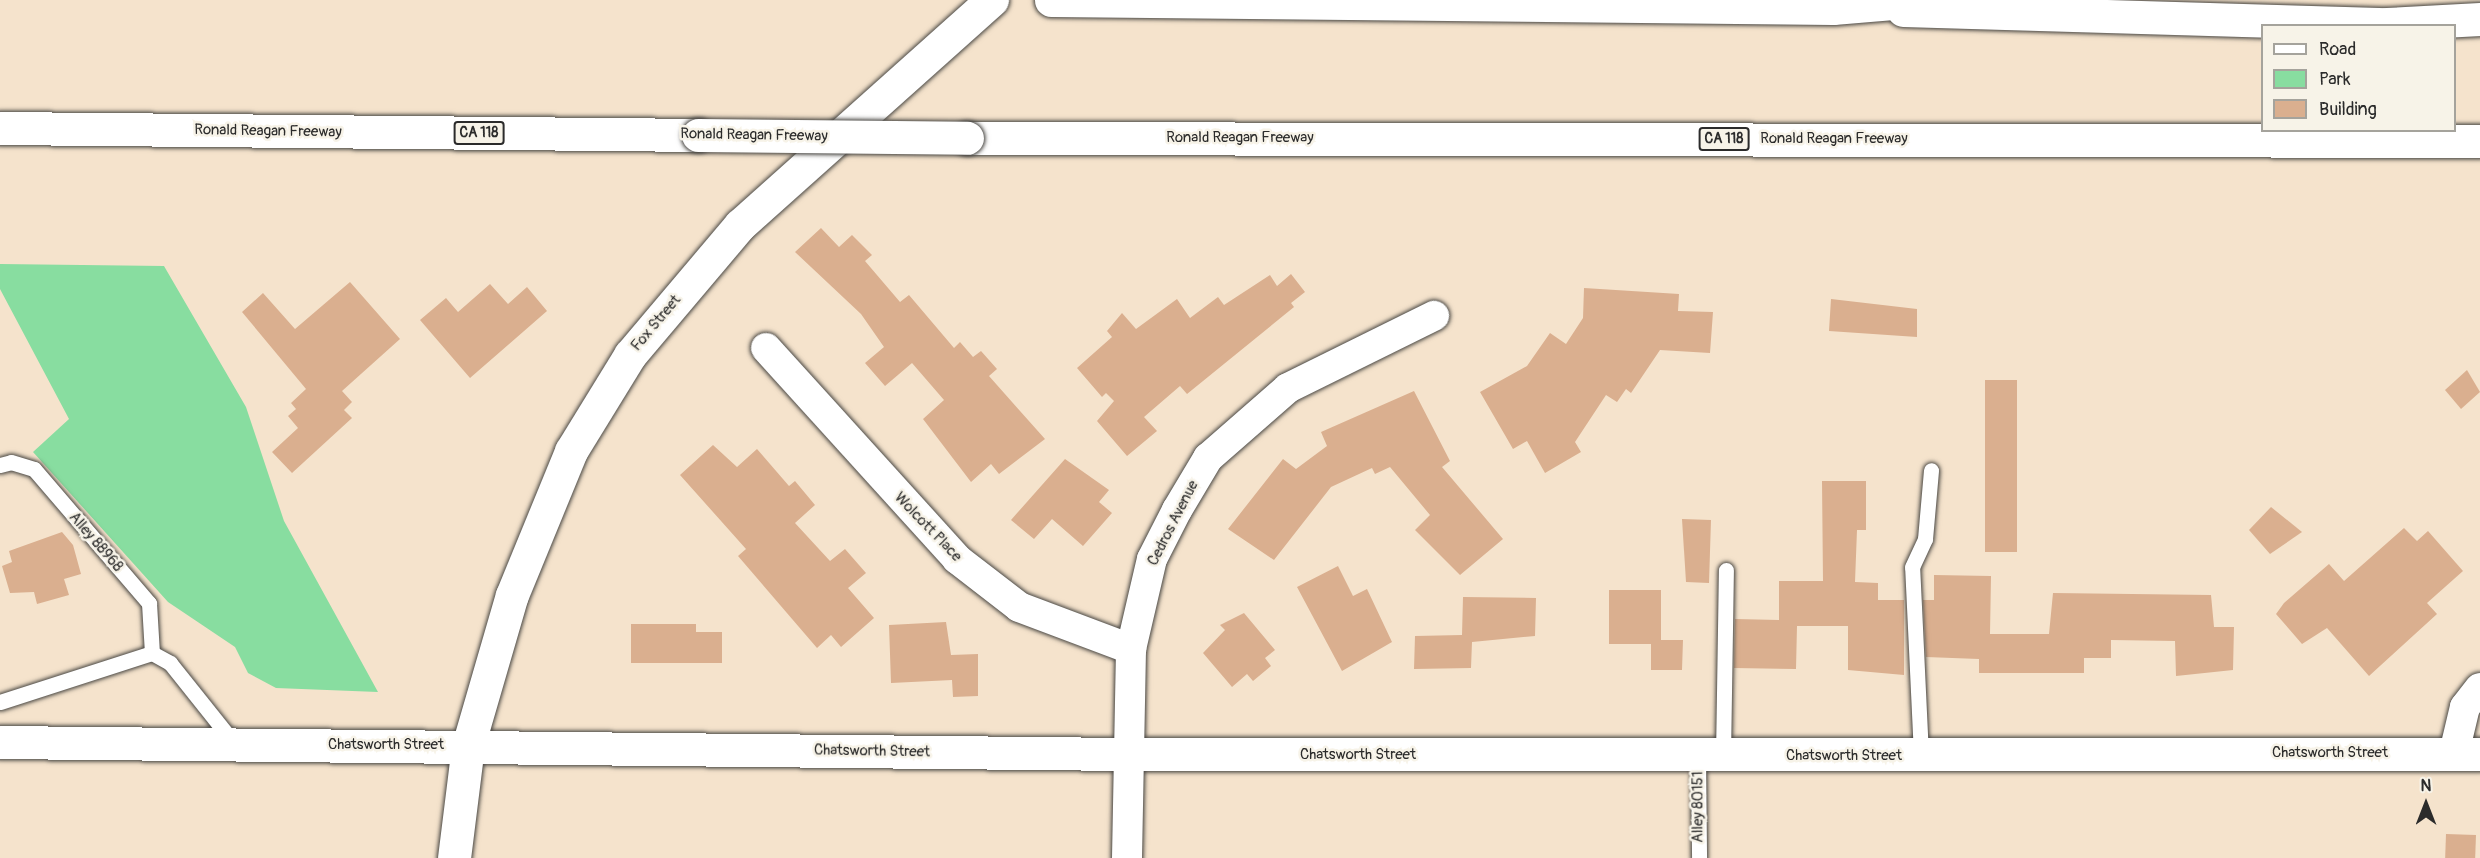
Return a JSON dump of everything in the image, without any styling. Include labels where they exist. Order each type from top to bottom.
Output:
[{"type":"main road","name":"Fox Street","points":[[454,858],[468,746],[512,595],[571,451],[630,355],[740,225],[992,0]]},
{"type":"main road","points":[[1050,0],[1833,8],[2387,24],[2480,19]]},
{"type":"main road","points":[[1833,8],[1929,0]]},
{"type":"main road","name":"Ronald Reagan Freeway","points":[[0,128],[967,138],[2480,141]]},
{"type":"main road","name":"Chatsworth Street","points":[[0,742],[1129,754],[1710,756],[2467,753]]},
{"type":"street","name":"Cedros Avenue","points":[[1127,858],[1131,649],[1152,559],[1208,458],[1288,388],[1434,316]]},
{"type":"street","name":"Wolcott Place","points":[[766,348],[957,559],[1019,607],[1131,649]]},
{"type":"street","points":[[2467,753],[2465,707],[2480,688]]},
{"type":"lane","name":"Alley 88968","points":[[0,465],[10,462],[34,469],[149,603],[152,653]]},
{"type":"lane","points":[[1921,755],[1912,567],[1925,539],[1931,470]]},
{"type":"lane","name":"Alley 80151","points":[[1699,858],[1726,570]]},
{"type":"lane","points":[[0,702],[152,653],[170,663],[209,718],[236,744]]},
{"type":"green space","points":[[0,264],[164,266],[246,407],[284,521],[378,692],[276,688],[248,673],[235,647],[168,602],[33,452],[69,419],[0,289]]},
{"type":"building","points":[[821,228],[839,247],[852,235],[872,255],[865,261],[900,302],[909,295],[954,348],[960,342],[973,357],[981,351],[997,369],[989,376],[1045,439],[999,474],[991,464],[971,482],[923,419],[944,400],[912,363],[885,386],[865,363],[884,347],[861,314],[795,252]]},
{"type":"building","points":[[1291,274],[1305,292],[1291,303],[1294,307],[1187,394],[1180,386],[1144,417],[1157,431],[1127,456],[1097,421],[1114,401],[1106,393],[1102,397],[1077,368],[1112,337],[1107,331],[1122,313],[1136,329],[1177,299],[1190,318],[1218,297],[1224,305],[1270,275],[1277,286]]},
{"type":"building","points":[[350,282],[400,339],[342,391],[352,402],[344,410],[352,418],[292,473],[272,452],[298,428],[288,416],[296,409],[291,403],[306,389],[242,312],[263,293],[295,329]]},
{"type":"building","points":[[490,284],[508,304],[527,287],[547,311],[470,378],[420,320],[446,298],[458,312]]},
{"type":"building","points":[[1584,288],[1679,294],[1678,311],[1713,312],[1710,353],[1660,350],[1631,393],[1626,389],[1617,402],[1606,395],[1575,442],[1581,452],[1545,473],[1527,441],[1513,449],[1480,392],[1527,366],[1550,333],[1566,344],[1583,318]]},
{"type":"building","points":[[1831,299],[1917,309],[1917,337],[1829,331]]},
{"type":"building","points":[[2467,370],[2480,392],[2461,409],[2445,390]]},
{"type":"building","points":[[1985,380],[2017,380],[2017,552],[1985,552]]},
{"type":"building","points":[[1414,391],[1450,461],[1442,467],[1503,539],[1460,575],[1415,530],[1430,515],[1390,467],[1375,474],[1372,468],[1331,487],[1274,560],[1228,529],[1283,459],[1296,469],[1327,446],[1321,432]]},
{"type":"building","points":[[713,445],[737,467],[757,449],[789,486],[795,481],[815,505],[795,523],[830,561],[845,549],[866,573],[848,588],[874,618],[841,647],[831,635],[817,648],[738,556],[746,549],[680,475]]},
{"type":"building","points":[[1065,459],[1109,490],[1099,502],[1112,513],[1083,546],[1052,519],[1034,539],[1011,520]]},
{"type":"building","points":[[1822,481],[1866,481],[1866,530],[1857,530],[1855,582],[1878,583],[1878,600],[1904,600],[1904,675],[1848,670],[1848,626],[1797,626],[1796,669],[1734,668],[1735,619],[1779,620],[1779,581],[1823,581]]},
{"type":"building","points":[[2271,507],[2302,532],[2270,554],[2249,530]]},
{"type":"building","points":[[1682,519],[1711,520],[1709,583],[1686,582]]},
{"type":"building","points":[[2404,528],[2417,541],[2428,531],[2463,571],[2427,603],[2437,614],[2369,676],[2327,628],[2302,644],[2276,614],[2284,603],[2329,564],[2344,581]]},
{"type":"building","points":[[62,532],[73,545],[81,574],[64,579],[69,595],[37,604],[34,592],[10,593],[2,566],[12,562],[9,551]]},
{"type":"building","points":[[1338,566],[1353,596],[1367,589],[1392,642],[1342,671],[1297,587]]},
{"type":"building","points":[[1934,575],[1991,576],[1990,634],[2049,634],[2053,593],[2211,595],[2214,627],[2234,627],[2233,670],[2176,676],[2175,641],[2111,640],[2111,658],[2084,658],[2084,673],[1979,673],[1979,659],[1926,657],[1923,600],[1934,600]]},
{"type":"building","points":[[1609,590],[1661,590],[1661,640],[1683,640],[1682,670],[1651,670],[1651,644],[1609,644]]},
{"type":"building","points":[[1463,597],[1536,598],[1535,636],[1472,642],[1471,668],[1414,669],[1415,636],[1462,635]]},
{"type":"building","points":[[1244,613],[1275,650],[1265,658],[1271,666],[1253,681],[1247,674],[1232,687],[1203,653],[1225,630],[1220,625]]},
{"type":"building","points":[[946,622],[951,655],[978,654],[978,696],[953,697],[952,680],[891,683],[889,625]]},
{"type":"building","points":[[631,624],[696,624],[696,632],[722,632],[722,663],[631,663]]},
{"type":"building","points":[[2446,834],[2476,835],[2475,858],[2445,858]]}]
